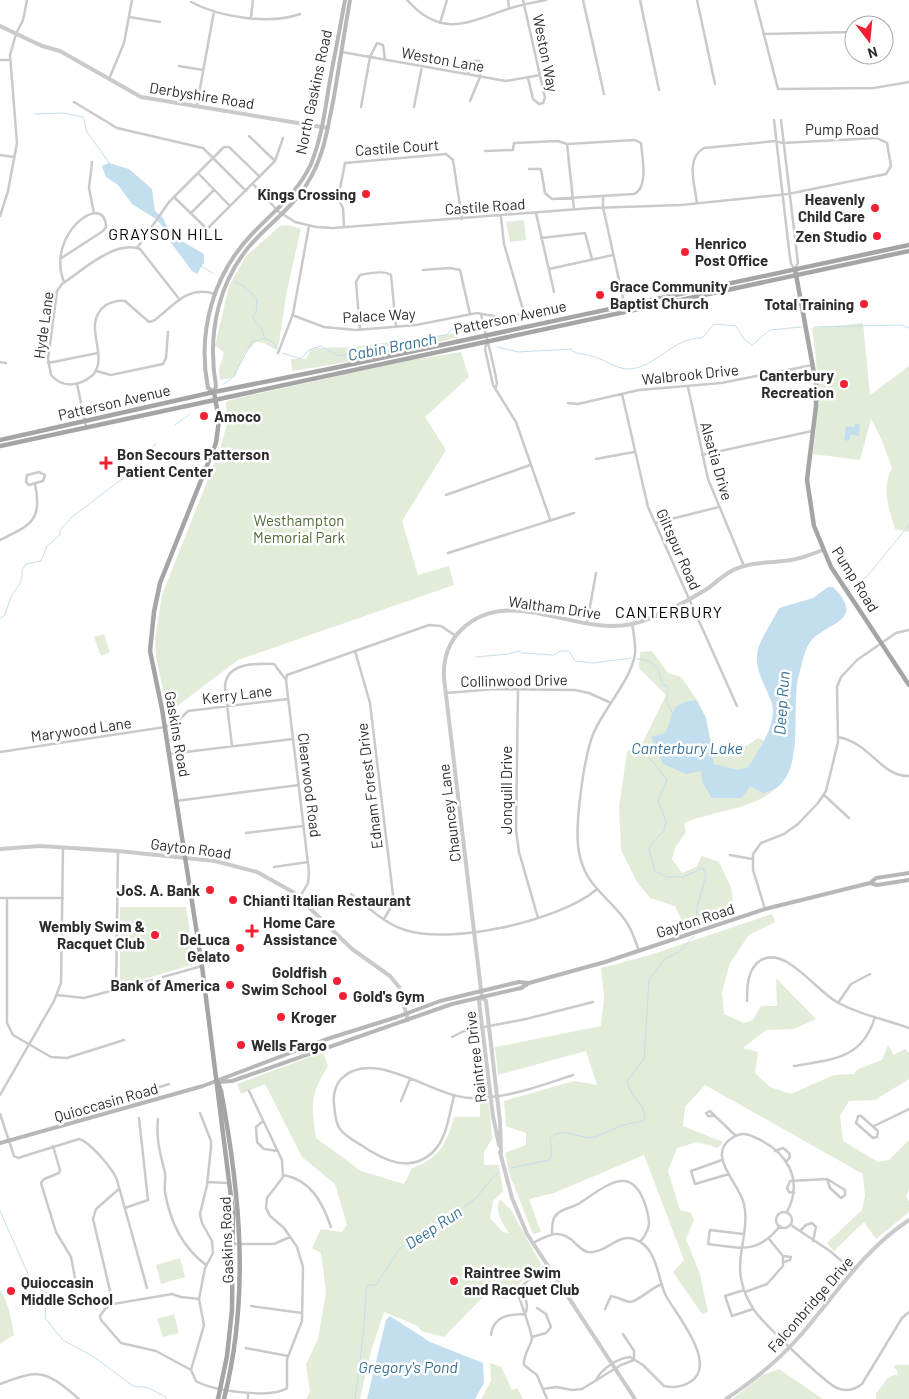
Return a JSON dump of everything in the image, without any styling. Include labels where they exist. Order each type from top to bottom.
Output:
[{"type":"main road","name":"North Gaskins Road","points":[[214,392],[208,388],[204,352],[207,324],[215,294],[227,268],[243,244],[278,211],[293,194],[306,174],[317,146],[345,0]]},
{"type":"main road","name":"North Gaskins Road","points":[[216,400],[212,357],[213,336],[223,291],[246,252],[302,193],[314,171],[328,128],[350,0]]},
{"type":"main road","name":"Patterson Avenue","points":[[0,440],[214,392],[909,244]]},
{"type":"main road","name":"Patterson Avenue","points":[[0,446],[909,251]]},
{"type":"main road","name":"Pump Road","points":[[795,269],[814,365],[816,398],[808,465],[808,492],[812,516],[823,550],[831,567],[909,685]]},
{"type":"main road","name":"Gaskins Road","points":[[216,400],[219,420],[215,448],[160,583],[154,612],[150,651],[165,728],[202,966],[217,1082],[216,1095],[230,1183],[234,1244],[230,1337],[218,1399]]},
{"type":"main road","name":"Gayton Road","points":[[408,1020],[452,1004],[513,991],[529,983],[639,951],[764,909],[870,883],[876,878],[909,873]]},
{"type":"main road","name":"Gayton Road","points":[[870,883],[877,885],[909,880]]},
{"type":"main road","name":"Gayton Road","points":[[406,1014],[452,997],[519,982],[529,983]]},
{"type":"main road","name":"Quioccasin Road","points":[[217,1082],[230,1074],[327,1038],[406,1014]]},
{"type":"main road","name":"Quioccasin Road","points":[[0,1143],[217,1082],[232,1081],[322,1048],[408,1020]]},
{"type":"main road","name":"Gaskins Road","points":[[217,1082],[221,1091],[235,1174],[240,1244],[238,1321],[224,1399]]},
{"type":"street","points":[[0,216],[1,204],[14,157],[17,129],[10,60],[27,0]]},
{"type":"street","points":[[109,79],[120,57],[132,0]]},
{"type":"street","points":[[251,17],[253,0]]},
{"type":"street","points":[[407,0],[421,13],[440,23],[452,25],[468,24],[509,9],[546,0]]},
{"type":"street","points":[[440,23],[446,0]]},
{"type":"street","points":[[508,0],[509,9]]},
{"type":"street","name":"Weston Way","points":[[523,0],[545,98],[541,103],[533,99],[528,78]]},
{"type":"street","points":[[583,0],[604,94]]},
{"type":"street","points":[[640,0],[659,90]]},
{"type":"street","points":[[697,0],[715,84]]},
{"type":"street","points":[[754,0],[778,89],[874,88],[909,82]]},
{"type":"street","points":[[191,2],[214,11],[251,17],[275,19],[300,14]]},
{"type":"street","points":[[197,105],[214,11]]},
{"type":"street","points":[[129,17],[160,22]]},
{"type":"street","name":"Derbyshire Road","points":[[0,26],[60,51],[141,97],[328,128]]},
{"type":"street","points":[[763,34],[844,32]]},
{"type":"street","points":[[361,107],[374,45],[381,43],[385,49],[385,59]]},
{"type":"street","name":"Weston Lane","points":[[341,52],[506,81],[540,75]]},
{"type":"street","points":[[0,60],[10,60]]},
{"type":"street","points":[[468,75],[470,64],[476,60],[481,64],[480,77],[470,101]]},
{"type":"street","points":[[179,66],[203,70]]},
{"type":"street","points":[[414,108],[422,66]]},
{"type":"street","points":[[74,102],[117,128],[146,136],[194,144],[203,148],[246,191]]},
{"type":"street","name":"Pump Road","points":[[774,120],[789,250],[791,264],[795,269],[798,263],[788,194],[781,120]]},
{"type":"street","points":[[249,136],[275,161]]},
{"type":"street","points":[[202,234],[275,161],[283,138]]},
{"type":"street","name":"Pump Road","points":[[783,143],[882,139],[887,143],[891,166],[886,174],[881,177],[788,194]]},
{"type":"street","points":[[485,151],[514,150],[514,144],[558,141],[567,144],[635,140],[641,143],[642,189],[634,194],[556,199],[546,196],[544,172],[541,170],[529,170]]},
{"type":"street","points":[[697,203],[692,164],[698,152],[704,148],[776,141],[783,143]]},
{"type":"street","points":[[567,144],[574,210]]},
{"type":"street","points":[[180,300],[137,248],[154,222],[174,197],[227,147],[260,177]]},
{"type":"street","name":"Castile Court","points":[[344,227],[343,208],[338,199],[345,163],[446,154],[452,158],[462,219]]},
{"type":"street","points":[[0,155],[14,157]]},
{"type":"street","points":[[92,162],[89,188],[94,213]]},
{"type":"street","points":[[198,173],[230,206]]},
{"type":"street","points":[[253,184],[278,211]]},
{"type":"street","points":[[191,213],[214,190]]},
{"type":"street","name":"Castile Road","points":[[278,211],[295,222],[309,226],[344,227],[501,217],[603,207],[697,203],[788,194]]},
{"type":"street","points":[[604,196],[603,207],[626,312]]},
{"type":"street","points":[[174,197],[207,229]]},
{"type":"street","points":[[60,259],[106,228],[106,221],[102,216],[94,213],[90,214],[69,230],[60,259],[59,265],[64,282]]},
{"type":"street","points":[[536,214],[554,292]]},
{"type":"street","points":[[501,217],[502,237],[511,274],[515,281],[524,314]]},
{"type":"street","points":[[278,353],[292,315],[309,226]]},
{"type":"street","points":[[542,238],[585,234],[592,259]]},
{"type":"street","name":"Hyde Lane","points":[[77,384],[58,381],[51,375],[48,364],[57,291],[64,282],[123,247],[137,248]]},
{"type":"street","points":[[549,269],[614,255]]},
{"type":"street","points":[[423,270],[450,268],[460,270],[470,314]]},
{"type":"street","points":[[360,330],[357,278],[362,274],[373,273],[388,272],[393,278],[396,327]]},
{"type":"street","points":[[87,428],[77,384],[90,378],[96,371],[98,353],[94,333],[96,318],[102,309],[110,303],[125,301],[148,322],[156,320],[194,291],[205,291],[215,294]]},
{"type":"street","name":"Palace Way","points":[[292,315],[324,327],[360,330],[396,327],[470,314],[481,314],[500,319],[539,310]]},
{"type":"street","points":[[481,314],[487,342],[485,349],[493,384],[501,401],[516,422],[550,519]]},
{"type":"street","points":[[96,371],[110,376],[162,364],[166,358],[168,332]]},
{"type":"street","points":[[48,364],[98,353]]},
{"type":"street","points":[[0,362],[6,363]]},
{"type":"street","name":"Walbrook Drive","points":[[568,403],[578,404],[639,390],[688,387],[744,380],[814,365]]},
{"type":"street","name":"Alsatia Drive","points":[[688,387],[702,455],[719,507],[744,566]]},
{"type":"street","name":"Giltspur Road","points":[[622,394],[645,499],[738,706]]},
{"type":"street","points":[[702,455],[812,431]]},
{"type":"street","points":[[596,459],[634,452]]},
{"type":"street","points":[[446,494],[530,465]]},
{"type":"street","points":[[39,472],[44,474],[45,479],[34,484],[27,484],[26,476],[39,472]]},
{"type":"street","points":[[0,540],[20,529],[34,518],[38,504],[34,484]]},
{"type":"street","points":[[655,522],[719,507]]},
{"type":"street","points":[[448,553],[550,519],[574,513]]},
{"type":"street","name":"Waltham Drive","points":[[456,636],[472,620],[484,614],[501,610],[515,610],[587,623],[632,624],[689,599],[734,569],[790,560],[823,550]]},
{"type":"street","points":[[587,623],[596,573]]},
{"type":"street","points":[[355,650],[434,624],[442,626],[456,636]]},
{"type":"street","points":[[632,624],[635,646],[634,660],[595,730],[589,749],[578,833],[581,862],[596,890],[626,920],[639,951]]},
{"type":"street","points":[[764,909],[752,859],[759,845],[784,834],[798,824],[824,795],[838,737],[837,687],[839,679],[852,664],[896,633],[909,630]]},
{"type":"street","name":"Chauncey Lane","points":[[456,636],[448,648],[444,662],[446,693],[482,997]]},
{"type":"street","name":"Clearwood Road","points":[[300,897],[309,879],[288,699],[287,675],[355,650]]},
{"type":"street","name":"Ednam Forest Drive","points":[[355,650],[370,703],[393,895],[391,907],[384,919]]},
{"type":"street","points":[[232,746],[225,679],[235,668],[274,664],[286,680]]},
{"type":"street","name":"Collinwood Drive","points":[[446,693],[518,689],[575,690],[589,693],[610,702]]},
{"type":"street","name":"Jonquill Drive","points":[[518,689],[516,831],[519,852],[538,918]]},
{"type":"street","name":"Kerry Lane","points":[[165,728],[176,723],[186,712],[288,699]]},
{"type":"street","name":"Marywood Lane","points":[[0,752],[165,728]]},
{"type":"street","points":[[838,737],[860,744],[894,774],[909,776]]},
{"type":"street","points":[[169,754],[293,739]]},
{"type":"street","points":[[176,801],[298,785]]},
{"type":"street","points":[[824,795],[849,818]]},
{"type":"street","points":[[246,833],[304,826]]},
{"type":"street","points":[[0,1095],[57,995],[62,975],[63,847]]},
{"type":"street","name":"Gayton Road","points":[[0,849],[63,847],[118,851],[222,862],[248,869],[274,880],[300,897],[352,949],[390,976],[399,988],[408,1020]]},
{"type":"street","points":[[116,990],[118,851]]},
{"type":"street","points":[[730,855],[752,859]]},
{"type":"street","points":[[274,867],[308,862]]},
{"type":"street","points":[[351,894],[402,930],[424,935],[474,931],[538,918],[567,909],[596,890]]},
{"type":"street","points":[[0,898],[62,898]]},
{"type":"street","points":[[7,898],[7,1023],[13,1035],[44,1055],[59,1058],[124,1040]]},
{"type":"street","points":[[747,1002],[747,985],[752,970],[760,961],[771,957],[787,961],[820,991],[838,1003],[875,1018],[909,1028]]},
{"type":"street","points":[[163,977],[202,966]]},
{"type":"street","points":[[838,1003],[851,984],[870,974]]},
{"type":"street","points":[[57,995],[74,999],[84,998],[152,980]]},
{"type":"street","name":"Raintree Drive","points":[[500,1152],[500,1122],[486,1000],[482,997],[479,1001],[491,1096],[500,1152],[512,1198],[533,1244],[635,1399]]},
{"type":"street","points":[[452,1037],[459,1032],[593,1002]]},
{"type":"street","points":[[794,1066],[851,1052],[868,1036],[875,1018]]},
{"type":"street","points":[[454,1096],[440,1143],[430,1154],[418,1161],[399,1164],[386,1161],[348,1137],[340,1129],[336,1120],[333,1100],[336,1087],[343,1078],[354,1071],[372,1068],[390,1071],[454,1096],[497,1096],[524,1091],[573,1075]]},
{"type":"street","points":[[401,1101],[410,1079]]},
{"type":"street","points":[[77,1122],[76,1115],[82,1112],[169,1084]]},
{"type":"street","points":[[199,1299],[169,1294],[113,1304],[104,1309],[100,1316],[101,1320],[121,1343],[156,1351],[191,1370],[196,1381],[220,1390],[248,1393],[280,1394],[287,1388],[288,1356],[299,1330],[302,1313],[302,1261],[297,1247],[284,1228],[270,1216],[266,1205],[269,1195],[284,1175],[282,1160],[249,1091]]},
{"type":"street","points":[[874,1126],[909,1109]]},
{"type":"street","points":[[191,1370],[204,1325],[199,1299],[206,1266],[212,1256],[213,1248],[200,1218],[202,1198],[207,1182],[211,1141],[200,1113]]},
{"type":"street","points":[[0,1114],[12,1155],[17,1158],[77,1139],[84,1140],[114,1173],[147,1288]]},
{"type":"street","points":[[715,1116],[736,1136]]},
{"type":"street","points":[[861,1116],[874,1126],[879,1132],[874,1138],[856,1122],[856,1118],[861,1116]]},
{"type":"street","points":[[125,1208],[148,1200],[139,1118]]},
{"type":"street","points":[[158,1120],[156,1139],[165,1174],[165,1191],[172,1222],[188,1247],[206,1266]]},
{"type":"street","points":[[263,1121],[256,1127],[257,1142],[264,1149],[278,1152]]},
{"type":"street","points":[[787,1212],[794,1193],[794,1180],[786,1162],[776,1152],[752,1136],[736,1136],[724,1146],[722,1160],[744,1204],[740,1272],[744,1291],[753,1309],[834,1386],[844,1390],[853,1389],[865,1380],[902,1318],[909,1312]]},
{"type":"street","points":[[53,1146],[60,1170],[59,1173],[44,1179],[41,1183],[56,1232],[71,1257],[77,1289]]},
{"type":"street","points":[[776,1152],[783,1148],[790,1153],[786,1162]]},
{"type":"street","points":[[722,1160],[691,1171],[695,1184],[729,1174]]},
{"type":"street","points":[[284,1175],[295,1178],[313,1191],[322,1203],[331,1227]]},
{"type":"street","points":[[794,1193],[787,1188],[788,1182],[794,1180],[826,1179],[845,1190],[845,1195],[840,1198],[830,1188],[826,1179]]},
{"type":"street","points":[[552,1234],[554,1218],[557,1214],[579,1203],[599,1188],[625,1181],[634,1184],[640,1190],[650,1220],[648,1233],[640,1242]]},
{"type":"street","points":[[207,1182],[230,1183]]},
{"type":"street","points":[[111,1295],[93,1219],[96,1209],[120,1189]]},
{"type":"street","points":[[787,1212],[782,1212],[777,1216],[776,1222],[784,1228],[791,1225]]},
{"type":"street","points":[[787,1212],[792,1219],[791,1225]]},
{"type":"street","name":"Falconbridge Drive","points":[[726,1399],[771,1366],[878,1244],[909,1220]]},
{"type":"street","points":[[800,1232],[806,1224],[812,1222],[816,1231],[812,1240]]},
{"type":"street","points":[[791,1225],[853,1271]]},
{"type":"street","points":[[743,1234],[710,1230],[708,1244],[741,1249],[753,1248],[770,1239],[780,1226]]},
{"type":"street","points":[[533,1244],[552,1234],[567,1236],[587,1252],[600,1251],[627,1238],[640,1242],[652,1255],[666,1296],[690,1332],[699,1362],[698,1375],[682,1386],[664,1386],[643,1365],[630,1357],[624,1358],[614,1366]]},
{"type":"street","points":[[234,1244],[274,1244],[290,1237]]},
{"type":"street","points":[[770,1239],[783,1256],[784,1262]]},
{"type":"street","points":[[753,1309],[732,1316],[725,1296],[768,1284],[784,1262],[790,1260],[791,1256],[783,1256]]},
{"type":"street","points":[[546,1265],[516,1291],[532,1337],[524,1362],[526,1368],[536,1375],[547,1399]]},
{"type":"street","points":[[605,1309],[610,1296],[632,1302],[639,1299],[651,1288],[662,1284]]},
{"type":"street","points":[[519,1287],[526,1301],[527,1310],[525,1314]]},
{"type":"street","points":[[250,1306],[302,1313]]},
{"type":"street","points":[[532,1337],[546,1333],[551,1327],[546,1314],[537,1308]]},
{"type":"street","points":[[491,1335],[494,1324],[502,1317],[525,1314]]},
{"type":"street","points":[[624,1334],[634,1351],[634,1360]]},
{"type":"street","points":[[246,1348],[288,1356]]},
{"type":"street","points":[[543,1390],[556,1387],[579,1390],[596,1380],[598,1374],[614,1366],[634,1360]]},
{"type":"street","points":[[0,1384],[27,1374],[38,1373],[50,1377],[79,1399]]},
{"type":"street","points":[[248,1393],[248,1399]]},
{"type":"green space","points":[[524,220],[526,240],[510,242],[506,222]]},
{"type":"green space","points":[[288,225],[301,229],[287,290],[279,343],[276,350],[264,343],[256,342],[244,354],[235,377],[220,380],[219,369],[224,353],[215,345],[229,286],[246,256],[280,226]]},
{"type":"green space","name":"Canterbury Recreation","points":[[863,323],[870,395],[909,366],[909,532],[895,529],[887,498],[887,483],[892,468],[881,438],[871,419],[860,460],[813,454],[817,391],[812,328]]},
{"type":"green space","points":[[456,333],[459,337],[376,356],[292,371],[291,359],[306,359],[311,350],[318,348],[353,347]]},
{"type":"green space","name":"Westhampton Memorial Park","points":[[461,352],[469,377],[425,417],[446,450],[402,521],[418,575],[449,566],[454,585],[238,660],[168,713],[156,657],[155,639],[162,595],[220,449],[227,424],[226,402],[412,360]]},
{"type":"green space","points":[[104,634],[110,652],[101,656],[94,637]]},
{"type":"green space","points":[[652,651],[668,673],[681,677],[698,701],[706,718],[713,749],[721,755],[748,745],[758,738],[763,740],[781,784],[759,800],[747,805],[684,823],[686,832],[675,848],[672,859],[682,873],[696,867],[702,856],[719,862],[731,887],[735,915],[687,931],[675,906],[650,898],[637,882],[621,850],[619,807],[627,752],[643,742],[666,695],[639,668],[640,652]]},
{"type":"green space","name":"Wembly Swim & Racquet Club","points":[[120,907],[186,907],[195,964],[120,986]]},
{"type":"green space","points":[[772,914],[775,922],[749,935],[730,963],[722,992],[724,1014],[744,1023],[753,1020],[761,1006],[777,1006],[776,978],[816,1019],[794,1029],[766,1030],[743,1048],[758,1052],[755,1073],[770,1087],[791,1094],[834,1075],[854,1074],[858,1069],[882,1060],[888,1045],[894,1055],[905,1049],[909,1053],[909,1079],[875,1100],[849,1101],[840,1116],[843,1141],[878,1162],[889,1160],[909,1140],[909,1189],[906,1197],[909,1202],[909,1212],[876,1239],[864,1222],[834,1251],[827,1243],[862,1210],[865,1196],[863,1174],[705,1085],[685,1107],[683,1126],[723,1142],[718,1148],[697,1142],[677,1148],[668,1171],[680,1210],[691,1213],[694,1220],[686,1239],[700,1274],[708,1312],[702,1314],[673,1272],[684,1260],[644,1155],[554,1193],[529,1199],[541,1232],[533,1234],[509,1173],[505,1153],[526,1145],[526,1133],[506,1126],[504,1101],[574,1081],[597,1085],[586,1051],[498,1075],[495,1047],[601,1026],[604,997],[601,968],[650,955]]},
{"type":"green space","points":[[323,1052],[328,1066],[313,1100],[316,1138],[361,1171],[404,1184],[412,1168],[429,1160],[440,1149],[445,1142],[454,1117],[480,1117],[480,1102],[489,1101],[492,1139],[484,1152],[484,1165],[499,1165],[503,1191],[493,1201],[490,1218],[503,1232],[509,1233],[498,1213],[500,1199],[511,1210],[541,1264],[540,1267],[520,1283],[507,1299],[489,1296],[482,1298],[444,1337],[421,1331],[418,1326],[384,1312],[371,1351],[360,1399],[306,1399],[310,1392],[306,1364],[318,1339],[326,1292],[321,1253],[312,1248],[321,1229],[342,1232],[347,1225],[335,1184],[302,1157],[265,1084],[241,1094],[237,1084]]},
{"type":"green space","points":[[180,1258],[185,1277],[161,1284],[156,1265]]},
{"type":"green space","points":[[0,1290],[7,1305],[14,1335],[0,1344]]},
{"type":"green space","points":[[174,1314],[179,1333],[163,1337],[157,1319]]},
{"type":"green space","points":[[490,1363],[501,1367],[512,1390],[517,1388],[523,1399],[481,1399],[491,1381]]},
{"type":"green space","points":[[896,1365],[909,1365],[909,1399],[876,1399],[876,1393],[887,1379],[897,1375],[898,1372],[894,1367]]},
{"type":"green space","points":[[779,1369],[823,1399],[732,1399],[763,1375]]},
{"type":"water","points":[[109,163],[129,169],[152,189],[155,211],[163,218],[171,235],[204,254],[204,262],[197,274],[192,271],[156,219],[132,204],[118,185],[106,177],[102,166]]},
{"type":"water","points":[[855,424],[860,424],[859,436],[851,434],[849,441],[844,440],[846,426],[854,427]]},
{"type":"water","name":"Canterbury Lake","points":[[828,587],[833,587],[843,599],[846,608],[845,615],[817,635],[806,649],[797,689],[795,743],[792,760],[787,775],[778,787],[763,793],[750,786],[742,798],[712,798],[702,782],[701,771],[686,774],[663,764],[651,737],[665,733],[676,707],[680,704],[696,700],[706,718],[714,764],[738,770],[748,767],[766,737],[773,712],[772,704],[757,663],[758,649],[779,608],[813,598]]},
{"type":"water","name":"Gregory's Pond","points":[[390,1316],[430,1342],[483,1363],[484,1383],[475,1399],[367,1399],[386,1320]]},
{"type":"waterway","points":[[34,114],[64,113],[83,117],[87,132],[110,164]]},
{"type":"waterway","points":[[201,266],[214,274]]},
{"type":"waterway","points":[[235,282],[244,286],[257,299],[256,313],[252,317],[262,329],[264,337]]},
{"type":"waterway","name":"Cabin Branch","points":[[497,347],[518,352],[571,349],[578,354],[596,357],[624,369],[629,369],[648,364],[682,342],[702,338],[714,324],[736,326],[744,339],[752,345],[770,330],[801,327]]},
{"type":"waterway","name":"Cabin Branch","points":[[814,327],[901,325],[909,328]]},
{"type":"waterway","name":"Cabin Branch","points":[[282,353],[301,359],[309,350],[321,346],[339,356],[381,346],[447,335],[451,329],[477,333]]},
{"type":"waterway","name":"Cabin Branch","points":[[224,384],[233,377],[252,342],[265,338],[274,343],[277,349]]},
{"type":"waterway","name":"Cabin Branch","points":[[175,425],[190,414]]},
{"type":"waterway","name":"Cabin Branch","points":[[0,618],[5,615],[10,599],[22,579],[22,570],[26,564],[41,561],[47,546],[60,535],[60,530],[72,517],[139,466],[156,443]]},
{"type":"waterway","name":"Deep Run","points":[[852,590],[869,574],[909,525]]},
{"type":"waterway","points":[[476,657],[519,651],[522,653],[554,655],[560,651],[569,651],[575,661],[593,663],[631,658]]},
{"type":"waterway","points":[[637,659],[647,661],[657,668],[661,684],[667,686],[667,703],[672,712]]},
{"type":"waterway","name":"Deep Run","points":[[654,745],[649,750],[648,756],[667,780],[658,801],[666,821],[664,831],[652,843],[649,850],[655,871],[667,877],[683,877],[703,868],[706,875],[697,908],[696,927]]},
{"type":"waterway","name":"Deep Run","points":[[511,1168],[549,1160],[552,1153],[550,1139],[560,1133],[595,1137],[624,1125],[639,1122],[645,1118],[645,1113],[628,1086],[627,1081],[644,1059],[649,980],[665,959],[679,952],[694,936]]},
{"type":"waterway","name":"Deep Run","points":[[355,1399],[364,1328],[366,1289],[369,1285],[376,1285],[401,1247],[414,1242],[474,1200],[498,1173]]},
{"type":"waterway","points":[[0,1211],[33,1285],[47,1293],[45,1318],[63,1340],[94,1357],[133,1386],[149,1388],[166,1397],[166,1399]]},
{"type":"place","name":"Kings Crossing","points":[[366,194]]},
{"type":"place","name":"Heavenly Child Care","points":[[875,208]]},
{"type":"place","name":"Zen Studio","points":[[877,236]]},
{"type":"place","name":"Henrico Post Office","points":[[685,252]]},
{"type":"place","name":"Grace Community Baptist Church","points":[[600,295]]},
{"type":"place","name":"Total Training","points":[[864,304]]},
{"type":"place","name":"Canterbury Recreation","points":[[844,384]]},
{"type":"place","name":"Amoco","points":[[204,416]]},
{"type":"place","name":"Bon Secours Patterson Patient Center","points":[[106,463]]},
{"type":"place","name":"JoS. A. Bank","points":[[210,890]]},
{"type":"place","name":"Chianti Italian Restaurant","points":[[233,900]]},
{"type":"place","name":"Home Care Assistance","points":[[252,931]]},
{"type":"place","name":"Wembly Swim & Racquet Club","points":[[155,935]]},
{"type":"place","name":"DeLuca Gelato","points":[[240,948]]},
{"type":"place","name":"Goldfish Swim School","points":[[337,981]]},
{"type":"place","name":"Bank of America","points":[[230,985]]},
{"type":"place","name":"Gold's Gym","points":[[343,996]]},
{"type":"place","name":"Kroger","points":[[281,1017]]},
{"type":"place","name":"Wells Fargo","points":[[241,1045]]},
{"type":"place","name":"Raintree Swim and Racquet Club","points":[[454,1281]]},
{"type":"place","name":"Quioccasin Middle School","points":[[11,1291]]},
{"type":"district","name":"GRAYSON HILL","points":[[166,233]]},
{"type":"district","name":"CANTERBURY","points":[[669,611]]}]
